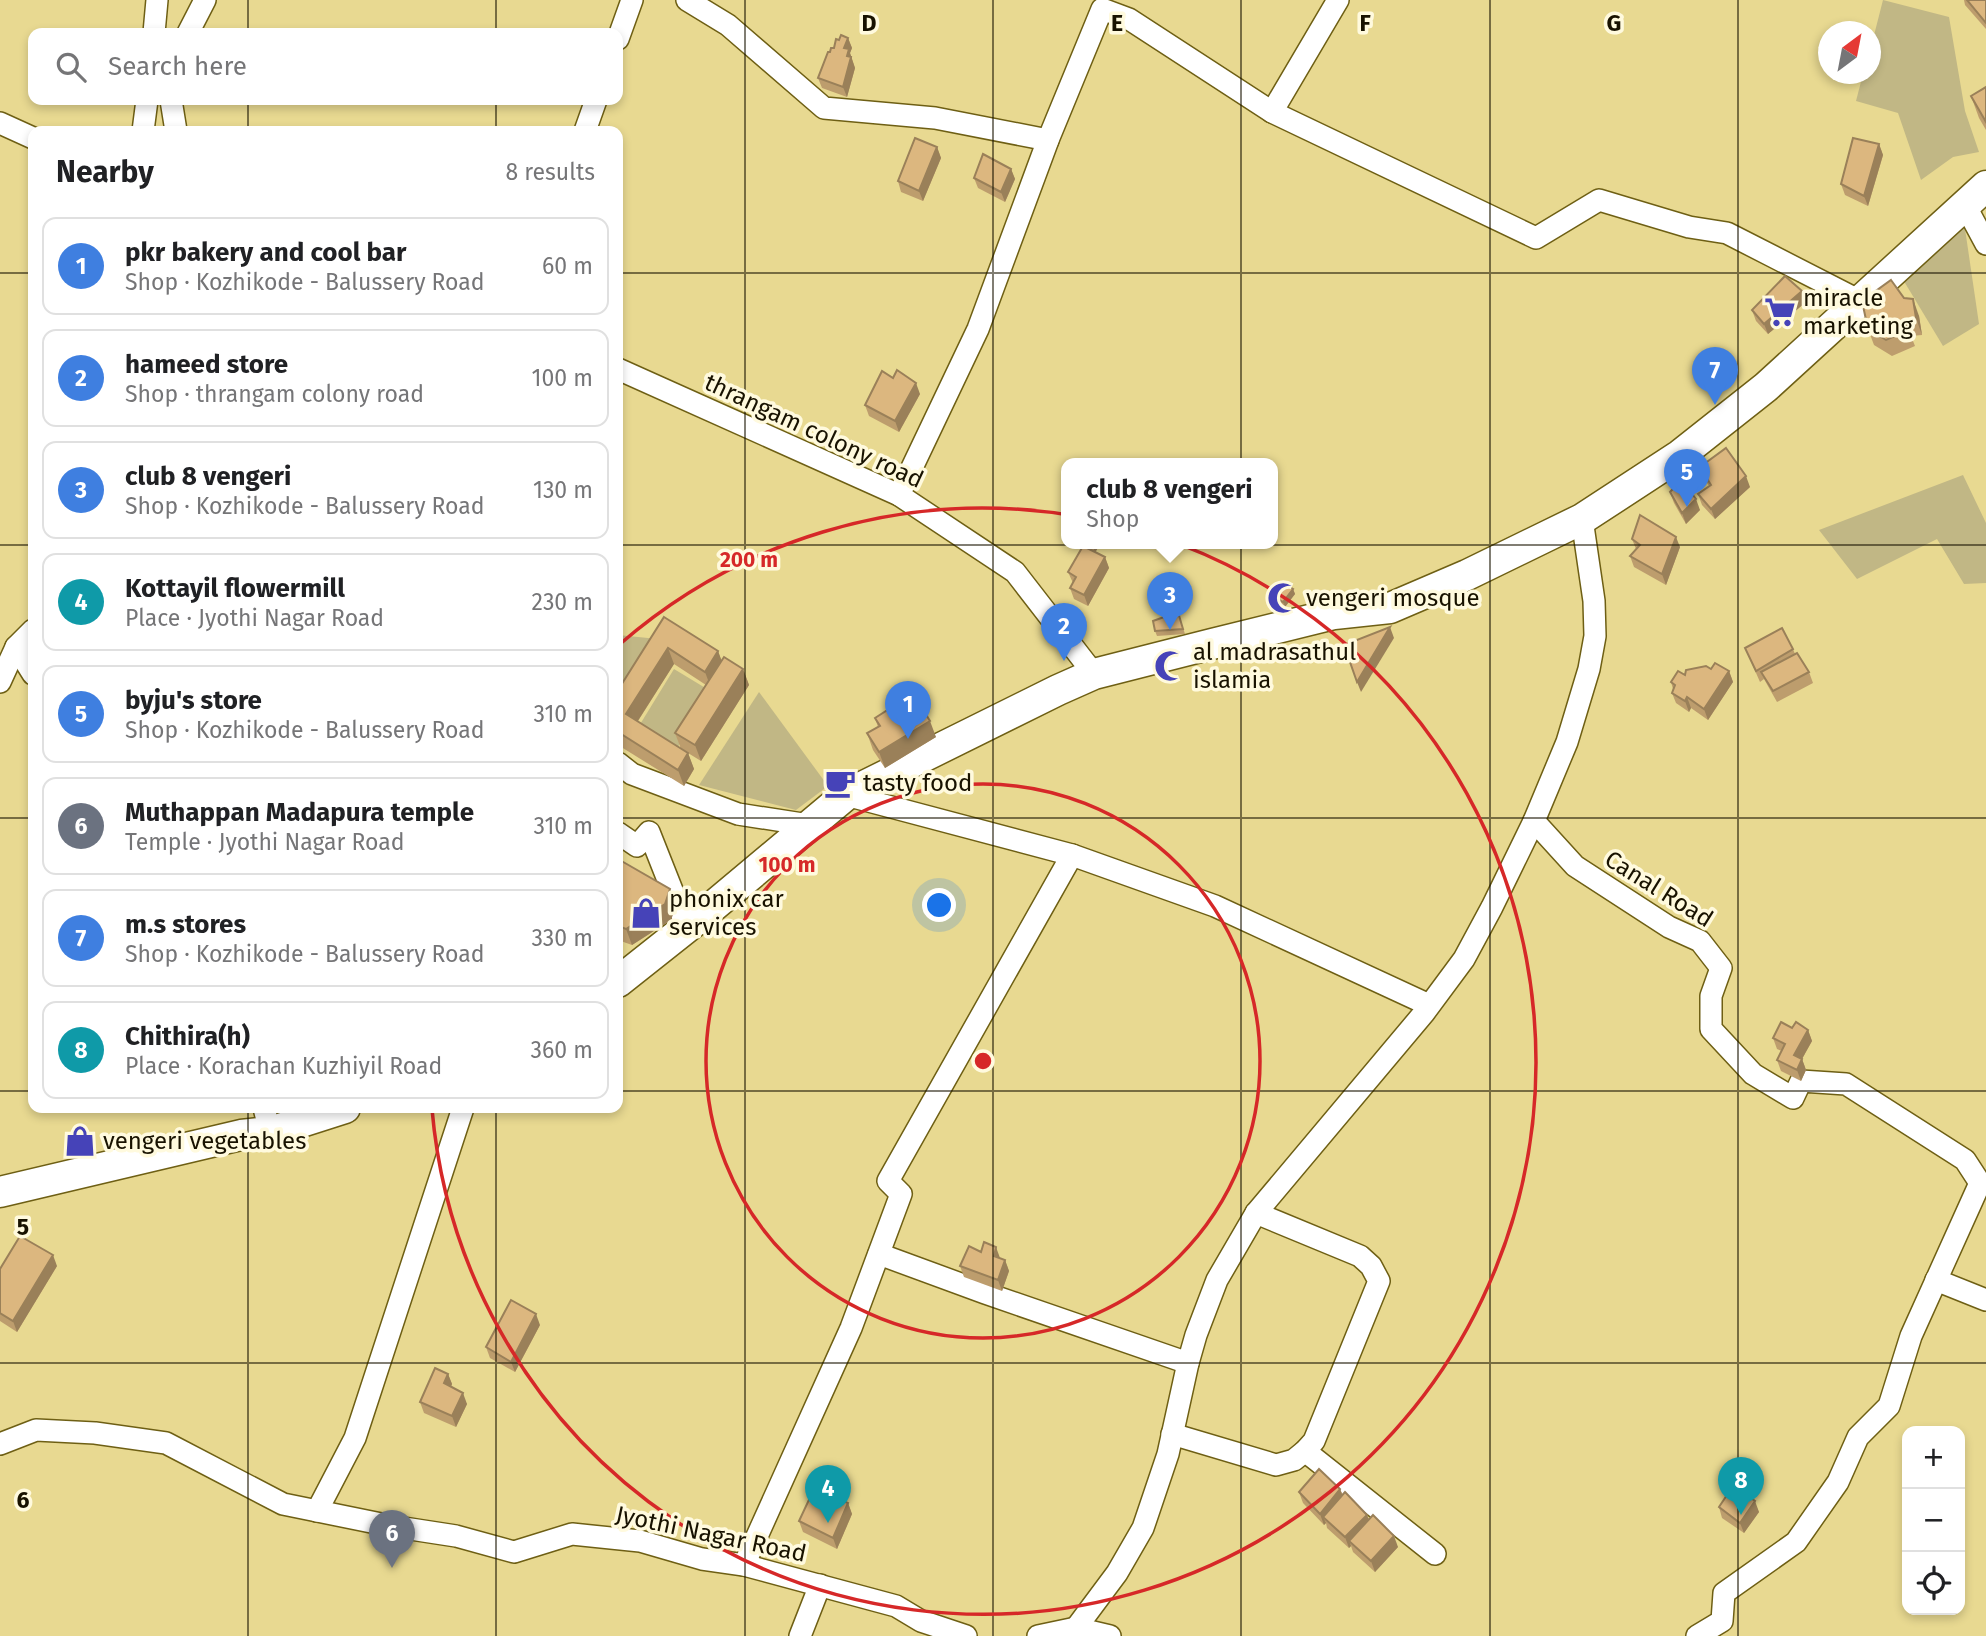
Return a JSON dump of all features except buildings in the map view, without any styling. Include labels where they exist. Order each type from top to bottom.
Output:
[{"type":"main road","points":[[623,978],[846,795],[1094,674],[1334,614],[1390,608],[1467,575],[1582,519],[1689,449],[1766,387],[1975,196]]},
{"type":"main road","points":[[0,1192],[241,1135],[267,1120],[312,1113]]},
{"type":"street","points":[[154,28],[157,0]]},
{"type":"street","points":[[191,28],[205,0]]},
{"type":"street","points":[[622,28],[632,0]]},
{"type":"street","points":[[687,0],[728,25],[824,108],[935,118],[1048,140]]},
{"type":"street","points":[[1272,112],[1338,0]]},
{"type":"street","points":[[899,495],[978,330],[1048,140],[1102,9],[1129,19],[1272,112],[1536,238],[1599,200],[1689,227],[1727,233],[1860,301]]},
{"type":"street","points":[[144,126],[146,105]]},
{"type":"street","points":[[172,105],[175,126]]},
{"type":"street","points":[[587,126],[594,105]]},
{"type":"street","points":[[0,122],[28,136]]},
{"type":"street","points":[[1975,196],[1986,244]]},
{"type":"street","name":"thrangam colony road","points":[[623,371],[899,495],[1015,572],[1094,674]]},
{"type":"street","points":[[1076,1628],[1117,1573],[1143,1528],[1168,1454],[1196,1335],[1217,1280],[1256,1213],[1464,959],[1534,821],[1567,742],[1589,669],[1595,636],[1594,601],[1582,519]]},
{"type":"street","points":[[0,682],[16,647],[28,635]]},
{"type":"street","points":[[16,647],[28,666]]},
{"type":"street","points":[[623,767],[632,774],[738,814],[809,825]]},
{"type":"street","points":[[846,795],[1072,855],[1215,905],[1429,1005]]},
{"type":"street","name":"Canal Road","points":[[1534,821],[1575,866],[1669,927],[1700,941],[1721,968],[1711,996],[1711,1029],[1753,1074],[1793,1098],[1801,1081],[1846,1084],[1965,1160],[1980,1183],[1936,1280]]},
{"type":"street","points":[[623,836],[637,846],[649,832],[687,928]]},
{"type":"street","points":[[744,1564],[851,1328],[901,1194],[888,1181],[1072,855]]},
{"type":"street","points":[[317,1511],[355,1438],[461,1113]]},
{"type":"street","points":[[1172,1434],[1276,1465],[1294,1460],[1314,1441],[1379,1281],[1371,1266],[1360,1256],[1256,1213]]},
{"type":"street","points":[[878,1254],[1188,1363]]},
{"type":"street","points":[[1697,1636],[1722,1621],[1724,1593],[1796,1542],[1838,1482],[1858,1437],[1889,1406],[1911,1336],[1936,1280],[1986,1300]]},
{"type":"street","name":"Jyothi Nagar Road","points":[[0,1444],[36,1430],[95,1433],[166,1443],[284,1504],[456,1536],[514,1552],[572,1534],[640,1541],[702,1559],[744,1564],[896,1606],[921,1621],[966,1636]]},
{"type":"street","points":[[1305,1451],[1435,1553]]},
{"type":"street","points":[[800,1636],[820,1585]]},
{"type":"street","points":[[1038,1636],[1076,1628],[1110,1636]]},
{"type":"shaded area","points":[[1883,0],[1949,17],[1965,111],[1979,152],[1953,157],[1921,180],[1898,113],[1856,101],[1860,84],[1881,84],[1881,21],[1878,21]]},
{"type":"shaded area","points":[[1964,222],[1979,324],[1943,346],[1893,263]]},
{"type":"shaded area","points":[[1963,475],[1986,523],[1986,583],[1964,584],[1937,539],[1857,579],[1819,530]]},
{"type":"shaded area","points":[[623,636],[658,639],[623,696]]},
{"type":"shaded area","points":[[674,669],[712,692],[676,750],[639,726]]},
{"type":"shaded area","points":[[759,692],[828,786],[796,810],[699,785]]},
{"type":"place","name":"miracle marketing","points":[[1780,312]]},
{"type":"place","name":"m.s stores","points":[[1715,405]]},
{"type":"place","name":"byju's store","points":[[1687,507]]},
{"type":"place","name":"vengeri mosque","points":[[1283,598]]},
{"type":"place","name":"club 8 vengeri","points":[[1170,630]]},
{"type":"place","name":"hameed store","points":[[1064,661]]},
{"type":"place","name":"al madrasathul islamia","points":[[1170,666]]},
{"type":"place","name":"pkr bakery and cool bar","points":[[908,739]]},
{"type":"place","name":"tasty food","points":[[840,783]]},
{"type":"place","name":"phonix car services","points":[[646,913]]},
{"type":"place","name":"vengeri vegetables","points":[[80,1141]]},
{"type":"place","name":"Chithira(h)","points":[[1741,1515]]},
{"type":"place","name":"Kottayil flowermill","points":[[828,1523]]},
{"type":"place","name":"Muthappan Madapura temple","points":[[392,1568]]}]
